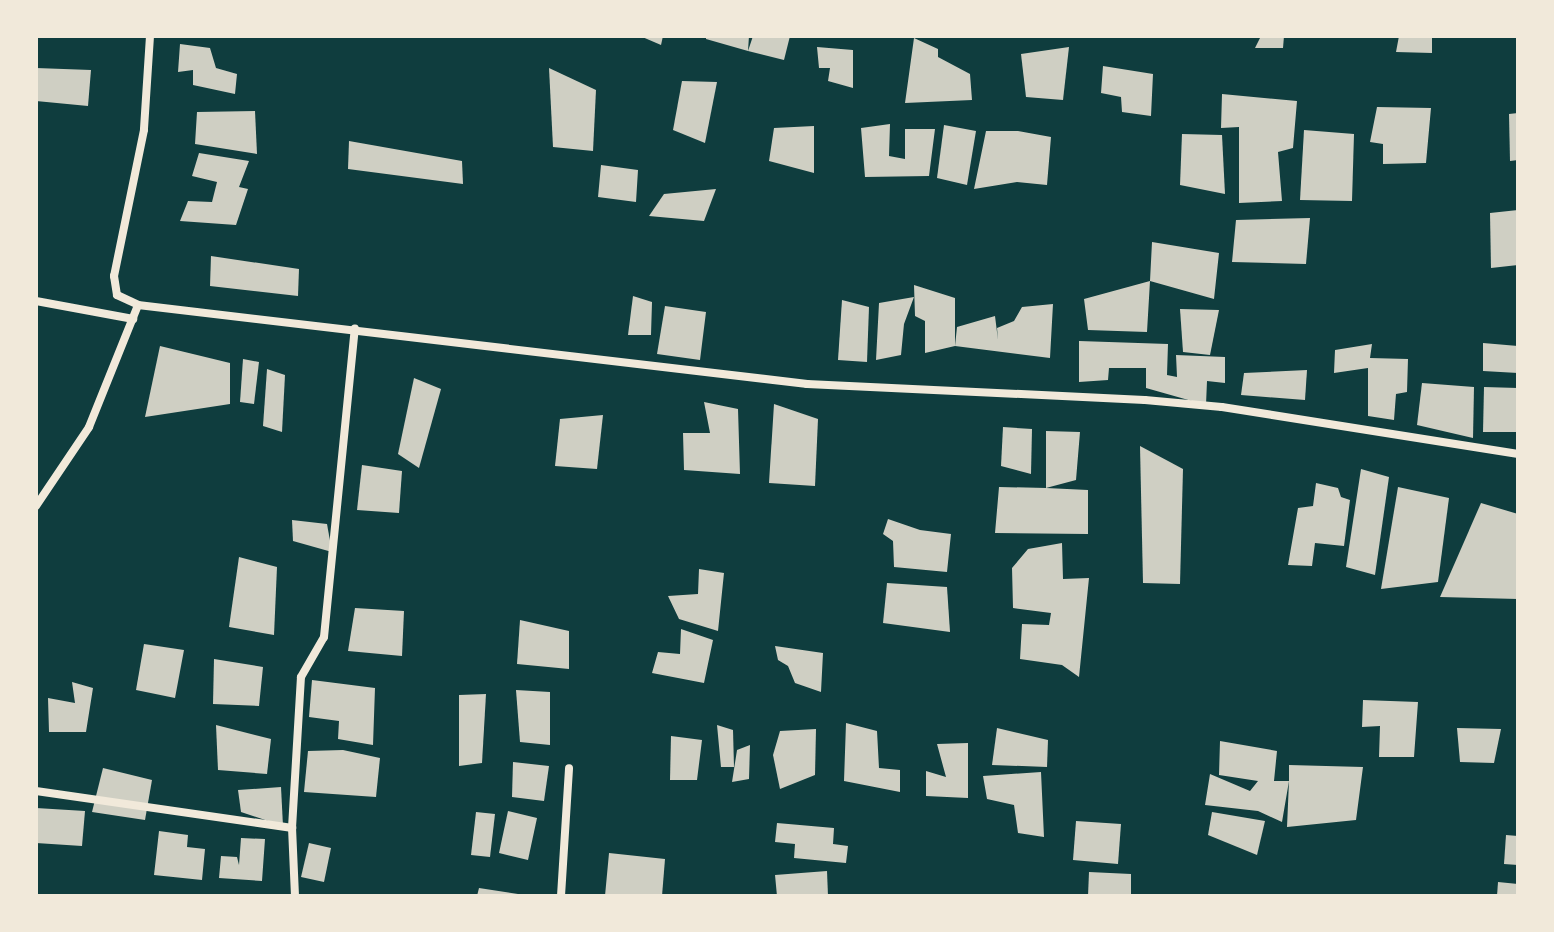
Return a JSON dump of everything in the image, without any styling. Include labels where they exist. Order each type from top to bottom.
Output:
[{"type":"street","points":[[150,36],[144,130],[114,276],[117,295],[138,305],[807,384],[1145,400],[1222,407],[1518,454]]},
{"type":"street","points":[[36,301],[133,319]]},
{"type":"street","points":[[36,506],[89,427],[138,305]]},
{"type":"street","points":[[295,896],[292,828],[301,677],[324,637],[355,329]]},
{"type":"street","points":[[561,896],[569,768]]},
{"type":"street","points":[[36,791],[292,828]]},
{"type":"building","points":[[640,36],[663,36],[661,45]]},
{"type":"building","points":[[706,36],[749,36],[748,51],[706,39]]},
{"type":"building","points":[[753,36],[790,36],[784,60],[748,51]]},
{"type":"building","points":[[1261,36],[1284,36],[1283,48],[1255,48]]},
{"type":"building","points":[[1399,36],[1432,36],[1432,53],[1396,52]]},
{"type":"building","points":[[914,38],[938,49],[938,57],[970,74],[972,100],[905,103]]},
{"type":"building","points":[[180,44],[210,48],[216,68],[237,74],[235,94],[193,85],[193,70],[178,72]]},
{"type":"building","points":[[817,47],[853,50],[853,88],[828,81],[830,68],[819,68]]},
{"type":"building","points":[[1069,47],[1063,100],[1026,97],[1021,54]]},
{"type":"building","points":[[1103,66],[1153,74],[1151,116],[1122,112],[1121,97],[1101,93]]},
{"type":"building","points":[[36,68],[91,70],[88,106],[36,101]]},
{"type":"building","points":[[549,68],[596,90],[593,151],[553,147]]},
{"type":"building","points":[[682,81],[717,82],[705,143],[673,130]]},
{"type":"building","points":[[1222,94],[1297,101],[1293,148],[1278,152],[1282,201],[1239,203],[1239,127],[1221,128]]},
{"type":"building","points":[[1377,107],[1431,108],[1426,163],[1383,164],[1383,144],[1370,142]]},
{"type":"building","points":[[255,111],[257,154],[195,144],[197,112]]},
{"type":"building","points":[[1518,113],[1518,160],[1510,161],[1509,114]]},
{"type":"building","points":[[890,124],[889,156],[905,159],[905,129],[935,129],[929,176],[865,177],[861,128]]},
{"type":"building","points":[[944,125],[976,131],[967,185],[937,178]]},
{"type":"building","points":[[814,126],[814,173],[769,161],[774,128]]},
{"type":"building","points":[[1304,130],[1354,134],[1352,201],[1300,200]]},
{"type":"building","points":[[986,131],[1018,131],[1051,137],[1047,185],[1017,182],[974,189]]},
{"type":"building","points":[[1182,134],[1222,135],[1225,194],[1180,185]]},
{"type":"building","points":[[349,141],[462,161],[463,184],[348,169]]},
{"type":"building","points":[[199,153],[249,161],[239,187],[248,189],[236,225],[180,221],[188,201],[212,202],[217,182],[192,176]]},
{"type":"building","points":[[601,165],[638,170],[636,202],[598,197]]},
{"type":"building","points":[[716,189],[704,221],[649,216],[664,194]]},
{"type":"building","points":[[1518,210],[1518,265],[1491,268],[1490,213]]},
{"type":"building","points":[[1310,218],[1306,264],[1232,262],[1236,220]]},
{"type":"building","points":[[1152,242],[1219,253],[1214,299],[1150,281]]},
{"type":"building","points":[[211,256],[299,269],[298,296],[210,286]]},
{"type":"building","points":[[1150,281],[1147,332],[1088,330],[1084,299]]},
{"type":"building","points":[[914,285],[955,298],[955,346],[925,353],[925,321],[915,316]]},
{"type":"building","points":[[633,296],[652,302],[651,335],[628,335]]},
{"type":"building","points":[[914,297],[904,324],[901,355],[876,360],[879,303]]},
{"type":"building","points":[[842,300],[869,307],[867,362],[838,360]]},
{"type":"building","points":[[1053,304],[1050,358],[955,346],[957,327],[995,316],[998,340],[997,328],[1014,321],[1022,307]]},
{"type":"building","points":[[665,306],[706,312],[700,360],[657,354]]},
{"type":"building","points":[[1180,309],[1219,310],[1210,355],[1183,352]]},
{"type":"building","points":[[1079,341],[1168,344],[1167,375],[1177,377],[1176,355],[1225,357],[1225,383],[1207,381],[1206,405],[1146,388],[1146,368],[1109,368],[1108,380],[1079,382]]},
{"type":"building","points":[[1483,343],[1518,346],[1518,373],[1483,371]]},
{"type":"building","points":[[1372,344],[1370,358],[1408,359],[1407,392],[1396,394],[1394,420],[1368,416],[1368,368],[1334,373],[1335,350]]},
{"type":"building","points":[[160,346],[230,363],[230,404],[145,417]]},
{"type":"building","points":[[243,359],[259,362],[254,404],[240,402]]},
{"type":"building","points":[[267,369],[285,375],[282,432],[263,426]]},
{"type":"building","points":[[1307,370],[1305,400],[1241,395],[1244,373]]},
{"type":"building","points":[[414,378],[441,389],[419,468],[398,454]]},
{"type":"building","points":[[1422,383],[1474,387],[1473,438],[1417,425]]},
{"type":"building","points":[[1484,387],[1518,388],[1518,432],[1483,432]]},
{"type":"building","points":[[704,402],[738,409],[740,474],[684,470],[683,433],[710,433]]},
{"type":"building","points":[[774,404],[818,419],[815,486],[769,483]]},
{"type":"building","points":[[603,415],[597,469],[555,466],[560,419]]},
{"type":"building","points":[[1003,427],[1032,429],[1031,474],[1001,466]]},
{"type":"building","points":[[1046,431],[1080,432],[1076,480],[1046,488]]},
{"type":"building","points":[[1140,446],[1183,469],[1180,584],[1143,583]]},
{"type":"building","points":[[362,465],[402,471],[399,513],[357,510]]},
{"type":"building","points":[[1361,469],[1389,477],[1375,575],[1346,567]]},
{"type":"building","points":[[1316,483],[1338,488],[1341,497],[1350,500],[1344,546],[1315,543],[1312,566],[1288,565],[1298,508],[1313,506]]},
{"type":"building","points":[[999,487],[1088,490],[1088,534],[995,533]]},
{"type":"building","points":[[1398,487],[1449,498],[1438,582],[1381,589]]},
{"type":"building","points":[[1481,503],[1518,514],[1518,599],[1440,597]]},
{"type":"building","points":[[888,519],[920,530],[951,534],[947,572],[894,567],[893,541],[883,534]]},
{"type":"building","points":[[292,520],[327,524],[332,552],[293,541]]},
{"type":"building","points":[[1062,543],[1063,579],[1089,578],[1079,677],[1062,665],[1020,659],[1022,624],[1049,625],[1051,613],[1013,608],[1012,568],[1028,549]]},
{"type":"building","points":[[239,557],[277,567],[274,635],[229,627]]},
{"type":"building","points":[[699,569],[724,573],[718,631],[679,619],[668,596],[698,594]]},
{"type":"building","points":[[887,583],[947,587],[950,632],[883,623]]},
{"type":"building","points":[[355,608],[404,611],[402,656],[348,651]]},
{"type":"building","points":[[520,620],[569,631],[569,669],[517,664]]},
{"type":"building","points":[[681,629],[713,640],[704,683],[652,673],[658,652],[680,654]]},
{"type":"building","points":[[144,644],[184,650],[175,698],[136,690]]},
{"type":"building","points":[[775,646],[823,653],[821,692],[795,683],[788,666],[778,660]]},
{"type":"building","points":[[214,659],[263,667],[259,706],[213,704]]},
{"type":"building","points":[[312,680],[375,688],[373,745],[338,739],[339,721],[309,717]]},
{"type":"building","points":[[72,682],[93,688],[86,732],[49,732],[48,698],[75,703]]},
{"type":"building","points":[[516,690],[550,692],[550,745],[520,742]]},
{"type":"building","points":[[486,694],[482,763],[459,766],[459,695]]},
{"type":"building","points":[[1363,700],[1418,702],[1414,757],[1379,757],[1380,726],[1362,727]]},
{"type":"building","points":[[846,723],[877,731],[879,768],[900,770],[900,792],[844,781]]},
{"type":"building","points":[[216,725],[271,739],[267,774],[218,770]]},
{"type":"building","points":[[717,725],[733,730],[734,767],[721,767]]},
{"type":"building","points":[[997,728],[1048,740],[1047,767],[992,765]]},
{"type":"building","points":[[1457,728],[1501,729],[1494,763],[1460,762]]},
{"type":"building","points":[[816,729],[815,775],[780,789],[773,755],[780,731]]},
{"type":"building","points":[[671,736],[702,740],[697,780],[670,780]]},
{"type":"building","points":[[1220,741],[1277,751],[1274,781],[1289,781],[1282,822],[1258,811],[1205,805],[1210,774],[1250,791],[1258,781],[1219,775]]},
{"type":"building","points":[[968,743],[968,798],[926,796],[926,771],[946,777],[937,744]]},
{"type":"building","points":[[750,745],[749,779],[732,782],[737,750]]},
{"type":"building","points":[[343,750],[380,758],[376,797],[304,792],[308,751]]},
{"type":"building","points":[[513,762],[549,766],[544,801],[512,797]]},
{"type":"building","points":[[1289,765],[1363,767],[1356,820],[1287,827]]},
{"type":"building","points":[[103,768],[152,780],[145,820],[92,812]]},
{"type":"building","points":[[1041,772],[1044,837],[1018,833],[1014,805],[987,799],[983,776]]},
{"type":"building","points":[[281,787],[283,826],[241,812],[238,790]]},
{"type":"building","points":[[36,808],[85,811],[82,846],[36,843]]},
{"type":"building","points":[[508,811],[537,818],[528,860],[499,853]]},
{"type":"building","points":[[476,812],[495,814],[490,857],[471,855]]},
{"type":"building","points":[[1212,812],[1265,821],[1257,855],[1208,835]]},
{"type":"building","points":[[1076,821],[1121,824],[1118,864],[1073,860]]},
{"type":"building","points":[[777,823],[834,828],[833,844],[848,846],[846,863],[794,858],[795,844],[775,842]]},
{"type":"building","points":[[159,831],[188,835],[187,847],[205,849],[202,880],[154,875]]},
{"type":"building","points":[[1506,835],[1518,836],[1518,865],[1504,864]]},
{"type":"building","points":[[241,838],[265,839],[262,881],[219,878],[221,856],[237,857],[239,865]]},
{"type":"building","points":[[309,843],[331,848],[324,882],[301,877]]},
{"type":"building","points":[[609,853],[665,859],[662,896],[605,896]]},
{"type":"building","points":[[827,871],[828,896],[777,896],[775,875]]},
{"type":"building","points":[[1089,872],[1131,874],[1131,896],[1088,896]]},
{"type":"building","points":[[1498,882],[1518,884],[1518,896],[1497,896]]},
{"type":"building","points":[[479,888],[518,894],[518,896],[477,896]]}]
